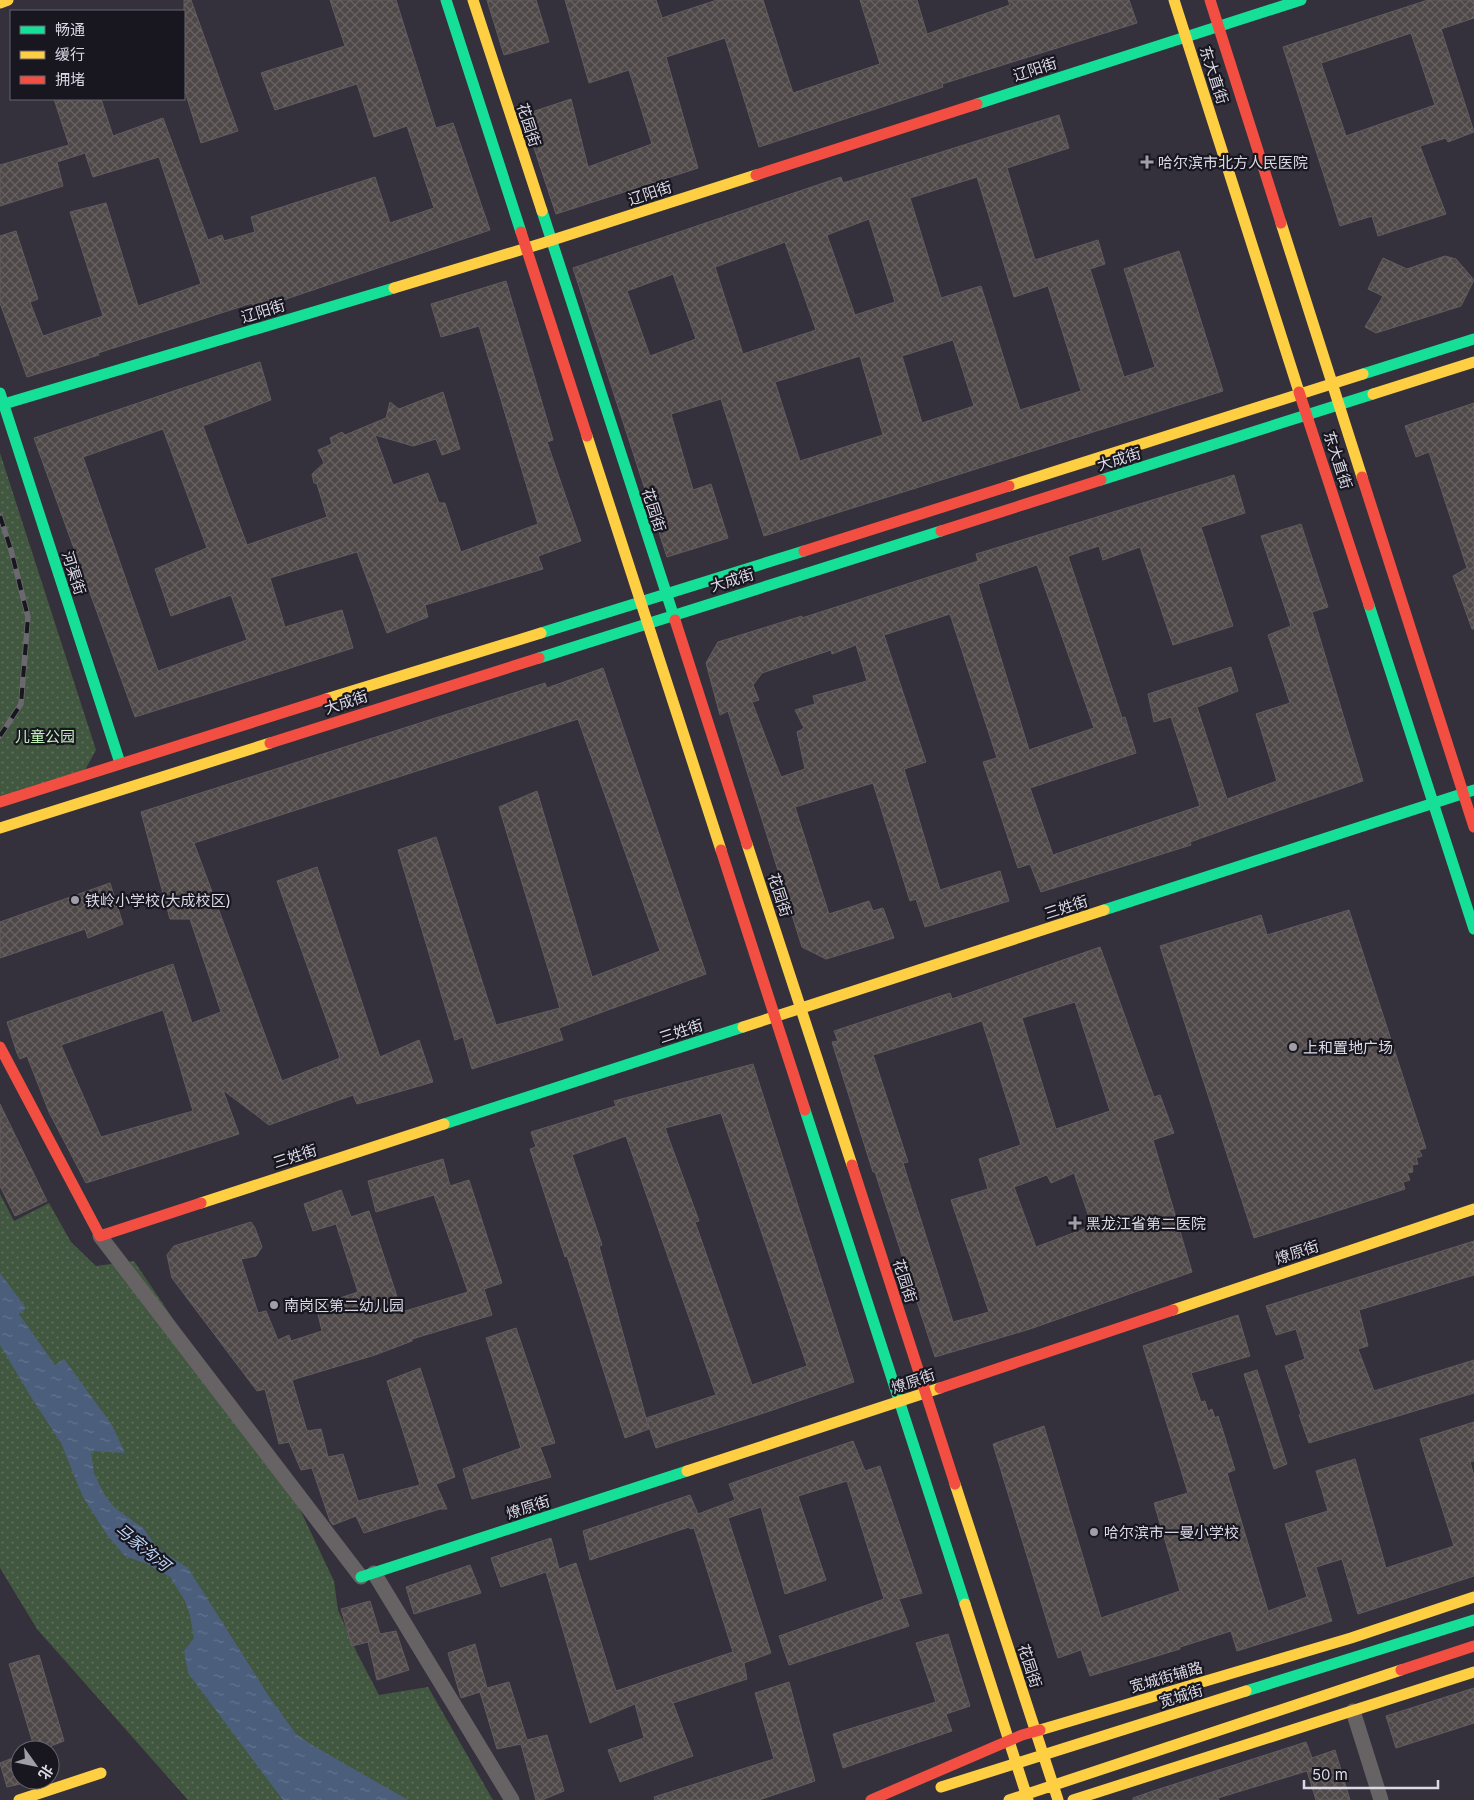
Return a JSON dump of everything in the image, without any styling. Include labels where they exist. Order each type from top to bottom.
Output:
[{"type":"main road","points":[[0,3],[8,0]]},
{"type":"main road","points":[[446,0],[1028,1797]]},
{"type":"main road","name":"花园街","points":[[473,0],[1058,1800]]},
{"type":"main road","name":"东大直街","points":[[1174,0],[1474,929]]},
{"type":"main road","name":"东大直街","points":[[1210,0],[1332,383],[1469,792],[1474,827]]},
{"type":"main road","name":"辽阳街","points":[[2,399],[551,241],[1301,0]]},
{"type":"main road","name":"大成街","points":[[0,802],[1474,339]]},
{"type":"main road","name":"大成街","points":[[0,828],[1474,362]]},
{"type":"main road","name":"河渠街","points":[[2,399],[120,763]]},
{"type":"main road","name":"三姓街","points":[[100,1236],[1469,792]]},
{"type":"main road","points":[[0,1047],[100,1236]]},
{"type":"main road","name":"燎原街","points":[[367,1575],[899,1401],[1474,1209]]},
{"type":"main road","name":"宽城街辅路","points":[[871,1800],[1009,1740],[1035,1731],[1351,1638],[1474,1597]]},
{"type":"main road","name":"宽城街","points":[[934,1789],[1474,1620]]},
{"type":"main road","points":[[1009,1800],[1028,1797],[1053,1785],[1474,1646]]},
{"type":"main road","points":[[1073,1800],[1474,1672]]},
{"type":"main road","points":[[19,1800],[101,1773]]},
{"type":"street","points":[[100,1236],[367,1575],[512,1800]]},
{"type":"street","points":[[1353,1711],[1381,1800]]},
{"type":"green space","name":"儿童公园","points":[[0,453],[96,750],[85,770],[0,797]]},
{"type":"green space","points":[[0,1194],[14,1221],[49,1203],[71,1242],[96,1266],[134,1261],[295,1499],[334,1581],[338,1610],[357,1653],[379,1695],[428,1687],[493,1800],[188,1800],[37,1629],[0,1568]]},
{"type":"water","name":"马家沟河","points":[[0,1273],[26,1308],[19,1314],[55,1365],[64,1359],[112,1425],[125,1453],[91,1451],[94,1473],[104,1494],[115,1508],[143,1528],[157,1548],[188,1568],[270,1698],[296,1734],[408,1800],[283,1800],[188,1673],[184,1651],[194,1638],[190,1615],[185,1601],[170,1577],[147,1564],[125,1556],[107,1535],[83,1497],[61,1443],[0,1345]]},
{"type":"building","points":[[184,0],[191,0],[238,131],[201,143],[185,91]]},
{"type":"building","points":[[330,0],[396,0],[436,128],[453,123],[490,230],[254,310],[252,303],[98,353],[99,355],[27,377],[0,303],[0,236],[16,231],[38,299],[30,302],[43,336],[103,316],[70,212],[106,203],[138,306],[201,284],[159,157],[93,177],[85,153],[57,162],[63,186],[0,206],[0,165],[69,145],[54,100],[101,100],[113,136],[163,118],[208,240],[222,235],[224,241],[255,232],[251,217],[375,177],[390,223],[434,208],[407,126],[374,137],[357,84],[275,110],[261,73],[345,46]]},
{"type":"building","points":[[487,0],[536,0],[549,42],[504,55]]},
{"type":"building","points":[[565,0],[656,0],[662,18],[717,0],[763,0],[793,93],[880,64],[860,0],[917,0],[927,34],[1010,5],[1008,0],[1129,0],[1137,23],[942,84],[943,87],[759,147],[725,38],[666,57],[698,168],[556,214],[523,115],[571,99],[588,167],[652,144],[629,70],[589,83]]},
{"type":"building","points":[[1428,0],[1474,0],[1474,18],[1441,29],[1474,132],[1448,142],[1446,138],[1420,146],[1446,214],[1378,236],[1372,216],[1340,226],[1283,47]],"holes":[[[1411,33],[1435,105],[1346,136],[1321,63]]]},
{"type":"building","points":[[1059,115],[1069,148],[1007,168],[1035,260],[1098,240],[1105,264],[1090,269],[1124,377],[1155,367],[1124,269],[1179,251],[1223,391],[764,536],[721,399],[671,414],[693,490],[711,484],[728,538],[667,557],[573,268],[841,177],[843,183]],"holes":[[[977,177],[1014,297],[1048,286],[1081,391],[1020,410],[981,286],[941,298],[910,198]],[[869,219],[895,302],[855,315],[827,235]],[[785,242],[816,330],[743,354],[715,267]],[[673,274],[696,339],[650,356],[627,291]],[[953,340],[974,406],[922,423],[902,356]],[[860,356],[883,435],[800,461],[775,382]]]},
{"type":"building","points":[[1445,256],[1456,259],[1474,280],[1461,306],[1376,333],[1365,327],[1383,296],[1368,289],[1383,258],[1407,269]]},
{"type":"building","points":[[506,281],[553,440],[547,442],[581,541],[538,556],[543,569],[425,605],[428,617],[387,633],[357,552],[270,578],[285,627],[342,610],[353,648],[135,717],[34,438],[260,362],[271,400],[203,426],[247,545],[327,517],[312,474],[324,463],[318,450],[332,444],[330,438],[342,432],[345,435],[386,418],[390,402],[399,409],[443,392],[460,449],[442,455],[436,439],[413,446],[375,435],[393,485],[428,473],[439,503],[445,503],[461,552],[538,524],[479,326],[441,337],[431,304]],"holes":[[[163,429],[207,548],[155,569],[171,616],[231,595],[247,640],[158,671],[83,457]]]},
{"type":"building","points":[[1474,403],[1474,629],[1472,629],[1453,576],[1467,568],[1429,452],[1416,457],[1405,426]]},
{"type":"building","points":[[1234,475],[1245,513],[1201,527],[1233,626],[1173,645],[1140,547],[1103,560],[1099,546],[1068,556],[1122,718],[1125,717],[1136,753],[1030,788],[1053,855],[1200,806],[1171,717],[1154,722],[1148,694],[1231,667],[1238,691],[1197,707],[1227,799],[1277,781],[1256,714],[1290,703],[1268,635],[1291,626],[1261,536],[1301,524],[1328,607],[1312,612],[1363,781],[1190,842],[1191,845],[1041,892],[1030,864],[1018,868],[983,762],[997,758],[950,614],[884,635],[926,762],[904,769],[940,890],[1000,871],[1009,901],[925,927],[916,899],[910,901],[873,783],[795,807],[829,914],[869,901],[873,911],[883,908],[894,938],[826,959],[802,947],[728,711],[720,715],[706,663],[718,642],[802,616],[802,618],[978,561],[976,554]],"holes":[[[1037,565],[1094,728],[1029,750],[978,584]],[[856,645],[867,681],[813,696],[815,704],[795,710],[804,728],[797,732],[805,769],[781,777],[752,702],[759,700],[753,685],[762,673],[831,650],[832,654]]]},
{"type":"building","points":[[603,668],[706,974],[559,1028],[563,1040],[472,1069],[463,1037],[455,1040],[398,850],[436,837],[496,1025],[560,1008],[499,807],[537,791],[592,977],[660,951],[578,719],[194,843],[282,1081],[340,1058],[277,881],[317,867],[380,1057],[419,1040],[433,1082],[357,1104],[353,1095],[269,1125],[223,1090],[239,1134],[86,1183],[49,1112],[27,1056],[20,1059],[17,1053],[7,1022],[173,964],[192,1023],[221,1012],[190,919],[170,919],[141,812],[545,683],[547,688]],"holes":[[[163,1010],[193,1111],[101,1137],[61,1045]]]},
{"type":"building","points":[[110,883],[123,924],[88,938],[85,929],[0,958],[0,922]]},
{"type":"building","name":"上和置地广场","points":[[1349,910],[1426,1148],[1419,1150],[1422,1156],[1416,1158],[1418,1164],[1412,1165],[1413,1172],[1407,1173],[1410,1180],[1403,1182],[1405,1189],[1254,1238],[1160,946],[1261,915],[1267,935]]},
{"type":"building","points":[[1100,947],[1154,1097],[1160,1095],[1174,1133],[1153,1140],[1192,1272],[1030,1329],[935,1357],[832,1042],[838,1041],[834,1031],[950,993],[952,999]],"holes":[[[1075,1002],[1110,1111],[1056,1129],[1022,1018]],[[982,1021],[1021,1145],[979,1159],[988,1189],[951,1200],[989,1312],[953,1322],[903,1163],[908,1162],[873,1055]],[[1074,1173],[1092,1226],[1036,1247],[1014,1187],[1047,1175],[1051,1183]]]},
{"type":"building","points":[[753,1064],[854,1382],[656,1448],[646,1418],[716,1395],[626,1136],[572,1155],[602,1245],[599,1246],[649,1429],[625,1438],[567,1256],[565,1257],[530,1149],[536,1147],[531,1132],[616,1106],[614,1101]],"holes":[[[721,1113],[807,1366],[752,1385],[695,1222],[699,1221],[665,1128]]]},
{"type":"building","points":[[0,1104],[47,1201],[15,1216],[0,1186]]},
{"type":"building","points":[[443,1159],[450,1186],[469,1180],[502,1283],[484,1289],[492,1315],[412,1339],[412,1341],[375,1355],[292,1380],[307,1431],[321,1429],[328,1457],[343,1454],[358,1501],[420,1485],[387,1381],[420,1368],[455,1477],[436,1484],[447,1509],[440,1509],[364,1533],[356,1516],[333,1525],[330,1521],[312,1468],[301,1470],[289,1442],[279,1444],[265,1389],[257,1391],[172,1278],[167,1255],[174,1246],[251,1222],[262,1247],[256,1256],[241,1259],[258,1313],[266,1311],[278,1340],[289,1335],[291,1341],[322,1331],[316,1306],[358,1292],[336,1224],[313,1231],[304,1204],[341,1190],[351,1217],[369,1211],[402,1312],[468,1292],[434,1195],[376,1212],[368,1181]]},
{"type":"building","points":[[1474,1241],[1474,1275],[1359,1310],[1368,1346],[1358,1349],[1374,1391],[1474,1360],[1474,1393],[1309,1443],[1285,1366],[1305,1359],[1296,1329],[1276,1335],[1266,1306]]},
{"type":"building","points":[[1238,1315],[1250,1356],[1191,1373],[1201,1402],[1205,1401],[1208,1411],[1212,1409],[1215,1418],[1218,1416],[1222,1428],[1235,1470],[1227,1473],[1268,1611],[1307,1597],[1285,1524],[1328,1511],[1316,1471],[1355,1459],[1386,1568],[1454,1546],[1420,1439],[1474,1422],[1474,1461],[1470,1462],[1474,1476],[1474,1576],[1358,1614],[1342,1559],[1316,1567],[1332,1621],[1237,1651],[1231,1631],[1180,1647],[1180,1649],[1090,1676],[1081,1650],[1058,1658],[993,1444],[1044,1426],[1101,1618],[1180,1591],[1154,1503],[1188,1493],[1143,1346]]},
{"type":"building","points":[[516,1328],[555,1443],[540,1447],[551,1477],[472,1499],[463,1469],[521,1448],[486,1338]]},
{"type":"building","points":[[1257,1370],[1287,1464],[1274,1469],[1244,1374]]},
{"type":"building","points":[[853,1441],[865,1471],[880,1466],[922,1593],[899,1599],[909,1626],[789,1665],[779,1636],[884,1599],[847,1481],[798,1496],[826,1580],[785,1594],[761,1507],[728,1518],[771,1653],[744,1663],[747,1679],[673,1703],[693,1756],[620,1782],[608,1750],[644,1738],[635,1704],[590,1723],[546,1572],[501,1587],[491,1558],[551,1538],[559,1569],[576,1563],[616,1691],[733,1652],[694,1528],[690,1529],[689,1527],[590,1560],[583,1531],[690,1495],[698,1514],[735,1500],[729,1484]]},
{"type":"building","points":[[470,1565],[481,1593],[414,1614],[406,1587]]},
{"type":"building","points":[[370,1601],[380,1634],[396,1631],[409,1670],[377,1680],[368,1642],[352,1646],[341,1609]]},
{"type":"building","points":[[948,1634],[970,1706],[946,1714],[952,1731],[843,1768],[833,1734],[936,1702],[916,1643]]},
{"type":"building","points":[[475,1644],[487,1688],[509,1682],[527,1740],[547,1735],[564,1791],[542,1800],[536,1800],[521,1744],[497,1749],[480,1692],[461,1698],[448,1653]]},
{"type":"building","points":[[39,1655],[64,1741],[60,1743],[60,1740],[32,1740],[9,1664]]},
{"type":"building","points":[[789,1682],[815,1781],[759,1800],[655,1800],[654,1797],[774,1759],[755,1693]]},
{"type":"building","points":[[1474,1688],[1474,1723],[1396,1748],[1386,1716]]},
{"type":"building","points":[[1306,1742],[1312,1758],[1335,1750],[1350,1800],[1316,1800],[1307,1771],[1218,1798],[1219,1800],[1133,1800],[1133,1798],[1150,1792]]},
{"type":"building","points":[[10,1759],[10,1786],[7,1787],[0,1763]]},
{"type":"railway","points":[[0,516],[11,550],[28,617],[21,704],[0,736]]},
{"type":"traffic: fast","points":[[446,0],[521,232]]},
{"type":"traffic: fast","points":[[977,104],[1301,0]]},
{"type":"traffic: fast","points":[[542,211],[675,620]]},
{"type":"traffic: fast","points":[[4,404],[394,288]]},
{"type":"traffic: fast","points":[[1363,374],[1474,339]]},
{"type":"traffic: fast","points":[[0,393],[120,763]]},
{"type":"traffic: fast","points":[[1101,480],[1373,394]]},
{"type":"traffic: fast","points":[[539,658],[941,531]]},
{"type":"traffic: fast","points":[[541,633],[804,551]]},
{"type":"traffic: fast","points":[[1369,605],[1474,929]]},
{"type":"traffic: fast","points":[[1104,910],[1474,790]]},
{"type":"traffic: fast","points":[[444,1124],[743,1027]]},
{"type":"traffic: fast","points":[[805,1110],[965,1604]]},
{"type":"traffic: fast","points":[[361,1577],[687,1471]]},
{"type":"traffic: fast","points":[[1246,1691],[1474,1620]]},
{"type":"traffic: slow","points":[[0,3],[8,0]]},
{"type":"traffic: slow","points":[[473,0],[542,211]]},
{"type":"traffic: slow","points":[[1174,0],[1299,392]]},
{"type":"traffic: slow","points":[[394,288],[540,244],[756,175]]},
{"type":"traffic: slow","points":[[1281,223],[1362,477]]},
{"type":"traffic: slow","points":[[1373,394],[1474,362]]},
{"type":"traffic: slow","points":[[1009,486],[1363,374]]},
{"type":"traffic: slow","points":[[587,436],[721,850]]},
{"type":"traffic: slow","points":[[326,699],[541,633]]},
{"type":"traffic: slow","points":[[0,828],[270,743]]},
{"type":"traffic: slow","points":[[747,844],[852,1165]]},
{"type":"traffic: slow","points":[[743,1027],[1104,910]]},
{"type":"traffic: slow","points":[[201,1203],[444,1124]]},
{"type":"traffic: slow","points":[[1173,1310],[1474,1209]]},
{"type":"traffic: slow","points":[[687,1471],[940,1388]]},
{"type":"traffic: slow","points":[[955,1484],[1058,1800]]},
{"type":"traffic: slow","points":[[1040,1730],[1351,1638],[1474,1597]]},
{"type":"traffic: slow","points":[[965,1604],[1028,1800]]},
{"type":"traffic: slow","points":[[1009,1800],[1401,1670]]},
{"type":"traffic: slow","points":[[1073,1800],[1474,1672]]},
{"type":"traffic: slow","points":[[941,1787],[1246,1691]]},
{"type":"traffic: slow","points":[[19,1800],[101,1773]]},
{"type":"traffic: jam","points":[[1210,0],[1281,223]]},
{"type":"traffic: jam","points":[[756,175],[977,104]]},
{"type":"traffic: jam","points":[[521,232],[587,436]]},
{"type":"traffic: jam","points":[[1299,392],[1369,605]]},
{"type":"traffic: jam","points":[[1362,477],[1474,827]]},
{"type":"traffic: jam","points":[[941,531],[1101,480]]},
{"type":"traffic: jam","points":[[804,551],[1009,486]]},
{"type":"traffic: jam","points":[[675,620],[747,844]]},
{"type":"traffic: jam","points":[[270,743],[539,658]]},
{"type":"traffic: jam","points":[[0,802],[326,699]]},
{"type":"traffic: jam","points":[[721,850],[805,1110]]},
{"type":"traffic: jam","points":[[0,1047],[100,1236],[201,1203]]},
{"type":"traffic: jam","points":[[852,1165],[955,1484]]},
{"type":"traffic: jam","points":[[940,1388],[1173,1310]]},
{"type":"traffic: jam","points":[[1401,1670],[1474,1646]]},
{"type":"traffic: jam","points":[[871,1800],[1022,1735],[1040,1730]]},
{"type":"place","name":"哈尔滨市北方人民医院","points":[[1147,162]]},
{"type":"place","name":"铁岭小学校(大成校区)","points":[[75,900]]},
{"type":"place","name":"上和置地广场","points":[[1293,1047]]},
{"type":"place","name":"黑龙江省第二医院","points":[[1075,1223]]},
{"type":"place","name":"南岗区第二幼儿园","points":[[274,1305]]},
{"type":"place","name":"哈尔滨市一曼小学校","points":[[1094,1532]]}]
